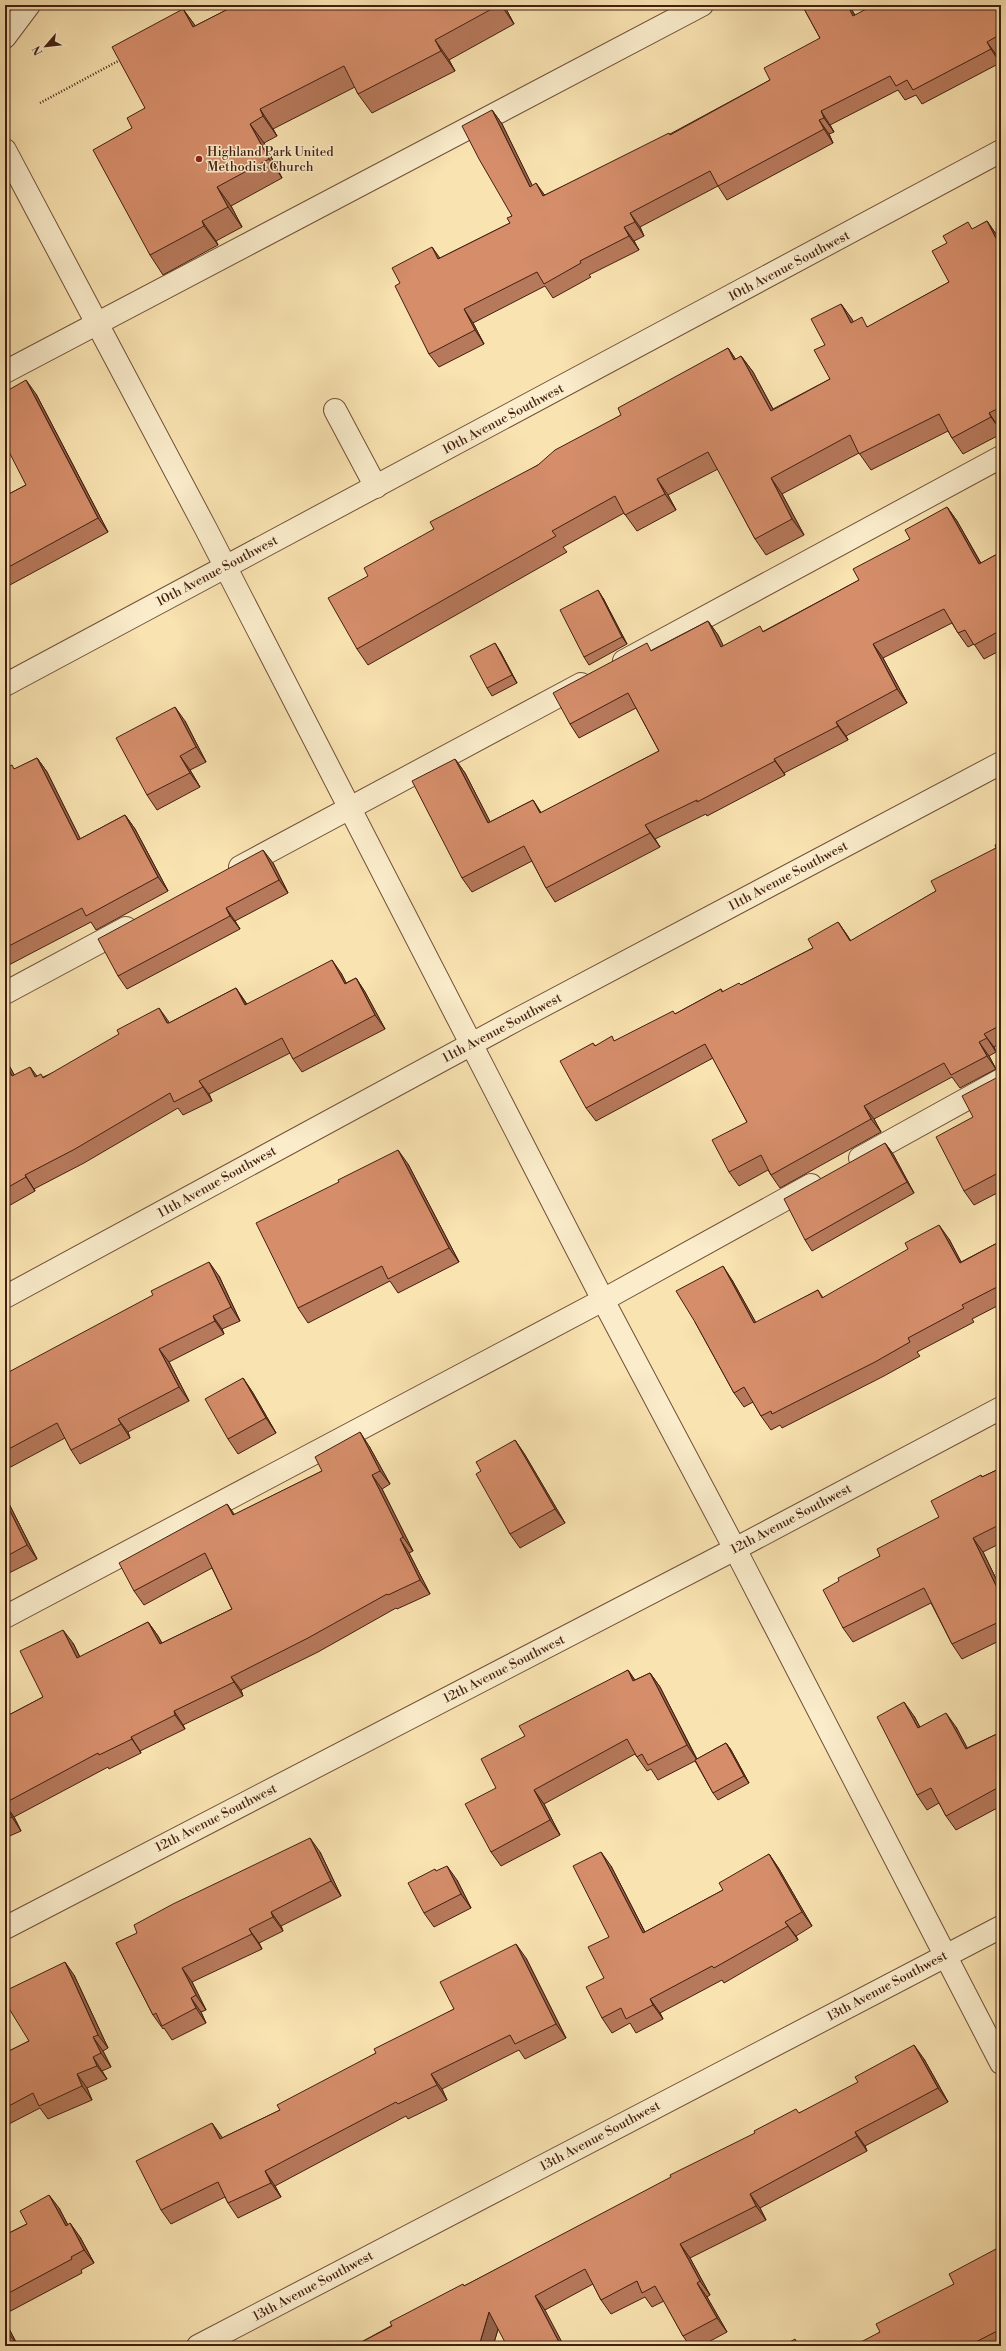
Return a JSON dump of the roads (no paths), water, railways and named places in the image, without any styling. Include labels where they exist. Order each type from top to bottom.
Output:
[{"type":"street","points":[[5,37],[28,5]]},
{"type":"street","points":[[5,372],[702,5]]},
{"type":"street","points":[[5,150],[225,566],[603,1300],[735,1549],[1001,2063]]},
{"type":"street","name":"10th Avenue Southwest","points":[[5,685],[1001,152]]},
{"type":"street","points":[[335,410],[376,487]]},
{"type":"street","points":[[223,876],[1001,457]]},
{"type":"street","name":"11th Avenue Southwest","points":[[5,1297],[471,1044],[1001,763]]},
{"type":"street","points":[[5,993],[146,917]]},
{"type":"street","points":[[5,1617],[603,1300],[1001,1080]]},
{"type":"street","name":"12th Avenue Southwest","points":[[5,1928],[735,1549],[1001,1408]]},
{"type":"street","name":"13th Avenue Southwest","points":[[198,2346],[1001,1927]]},
{"type":"place","name":"Highland Park United Methodist Church","points":[[199,159]]}]
